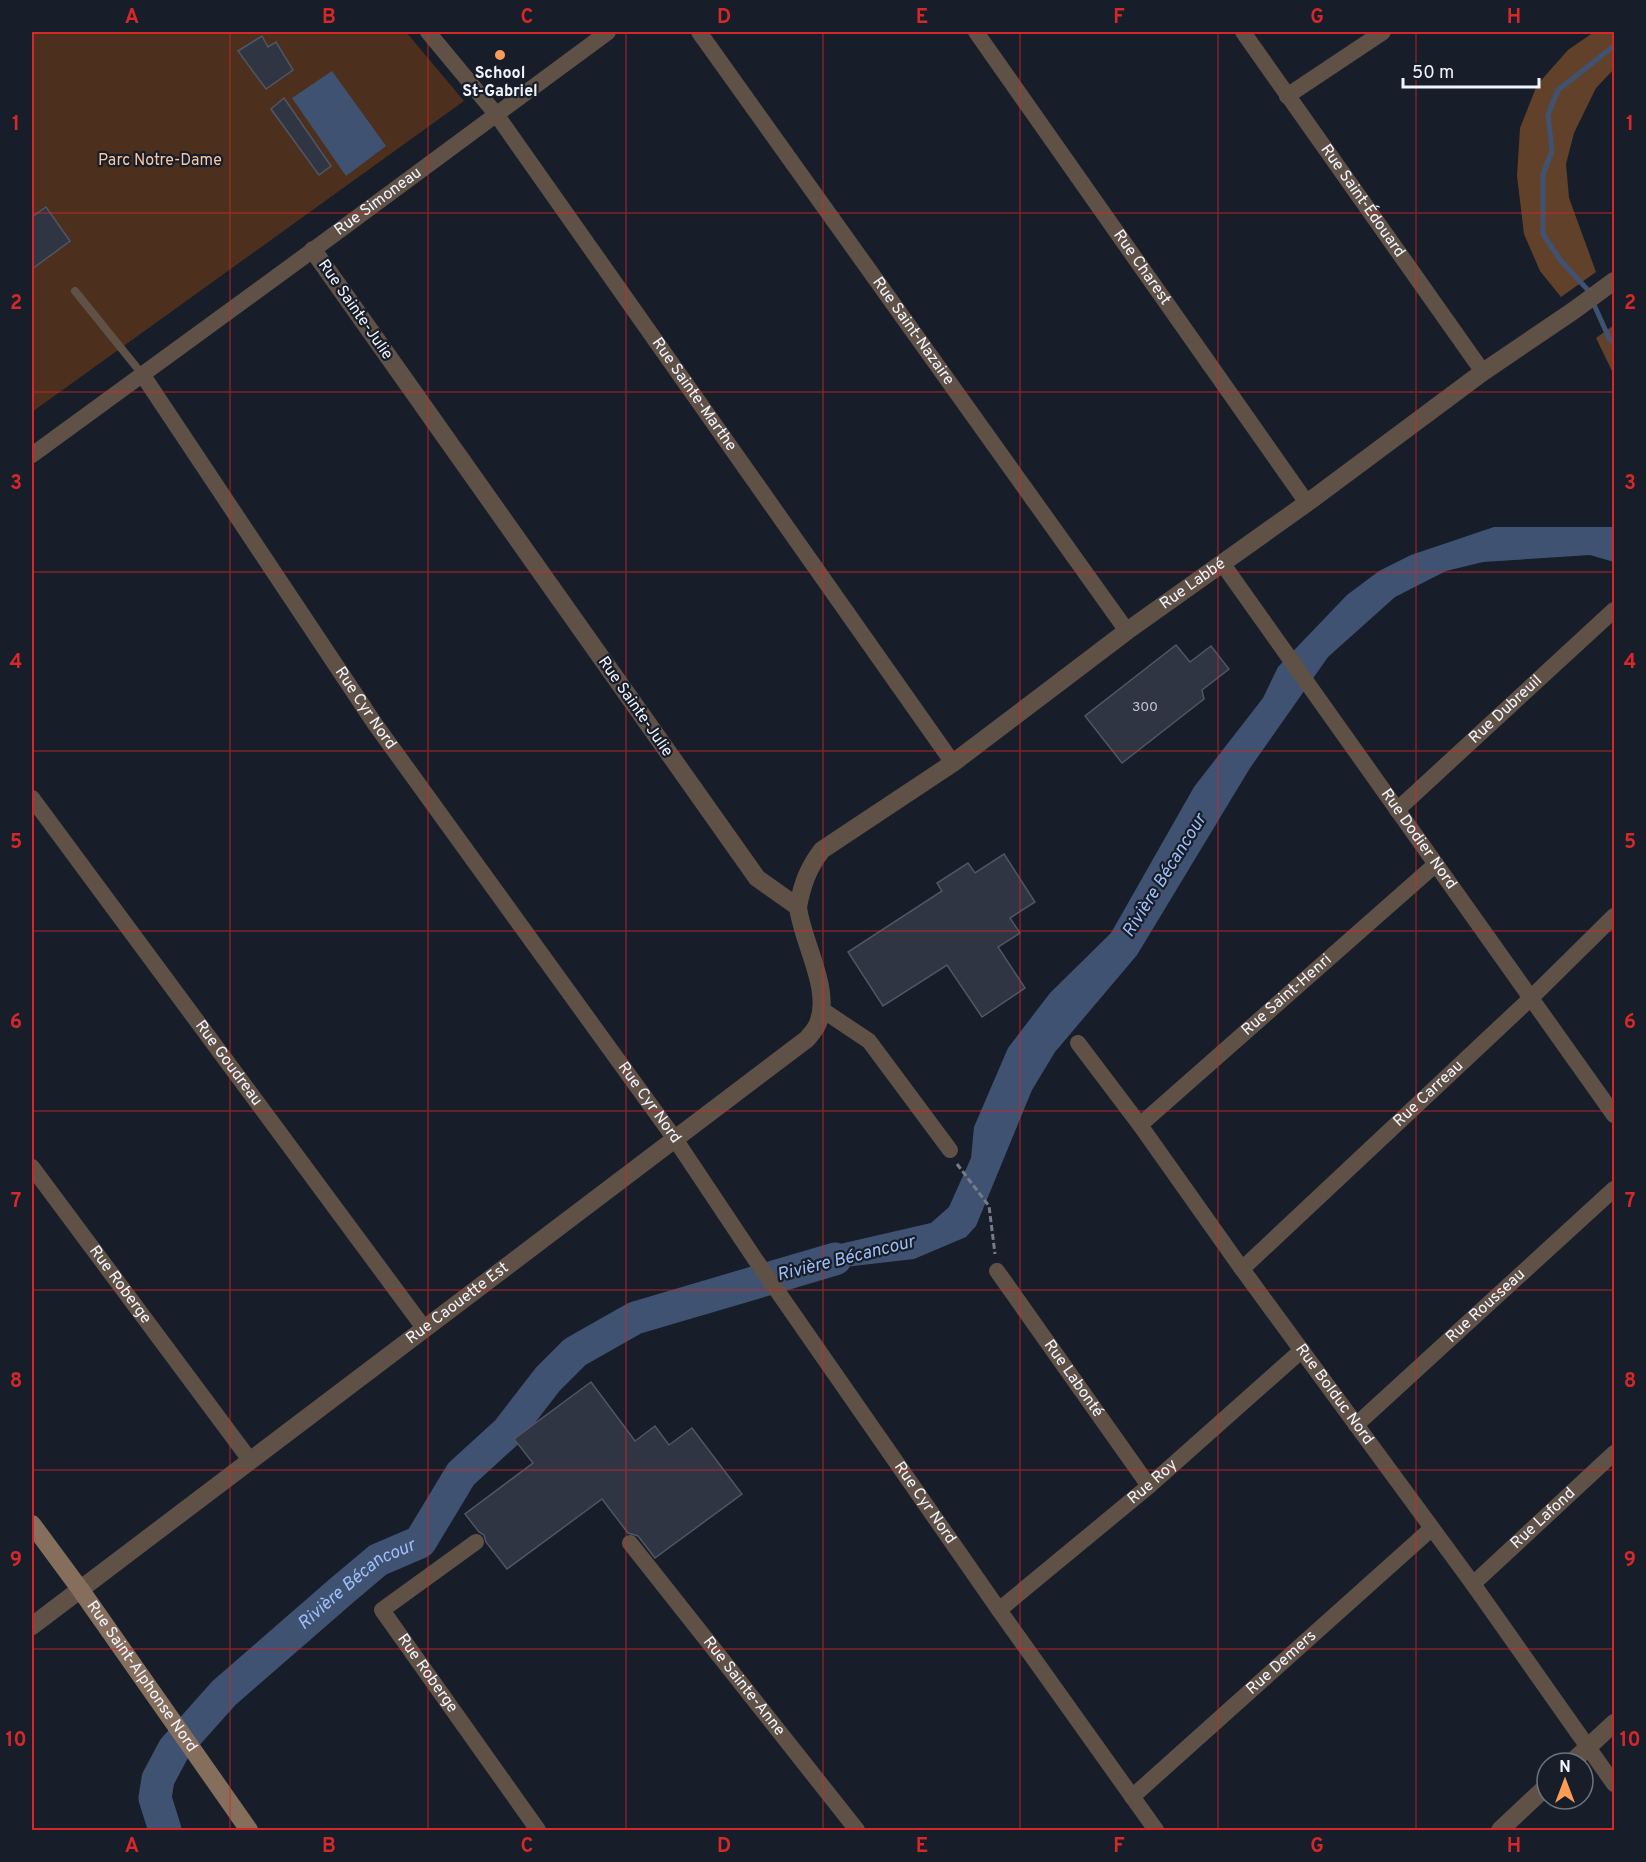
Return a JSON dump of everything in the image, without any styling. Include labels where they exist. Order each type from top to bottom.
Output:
[{"type":"main road","name":"Rue Saint-Alphonse Nord","points":[[32,1524],[249,1830]]},
{"type":"street","name":"Rue Sainte-Marthe","points":[[428,32],[496,114],[952,763]]},
{"type":"street","name":"Rue Simoneau","points":[[32,455],[608,32]]},
{"type":"street","name":"Rue Saint-Nazaire","points":[[699,32],[1126,631]]},
{"type":"street","name":"Rue Charest","points":[[976,32],[1307,503]]},
{"type":"street","name":"Rue Saint-Édouard","points":[[1243,32],[1483,372]]},
{"type":"street","points":[[1287,96],[1383,32]]},
{"type":"street","name":"Rue Sainte-Julie","points":[[313,250],[756,878],[798,907]]},
{"type":"street","name":"Rue Labbé","points":[[798,907],[801,887],[810,865],[822,850],[952,763],[1126,631],[1307,503],[1483,372],[1608,286]]},
{"type":"street","name":"Rue Cyr Nord","points":[[142,374],[375,724],[675,1139],[755,1259],[1153,1829]]},
{"type":"street","name":"Rue Dodier Nord","points":[[1222,563],[1614,1115]]},
{"type":"street","name":"Rue Dubreuil","points":[[1397,810],[1614,610]]},
{"type":"street","name":"Rue Goudreau","points":[[32,798],[424,1328]]},
{"type":"street","name":"Rue Saint-Henri","points":[[1140,1125],[1436,864]]},
{"type":"street","points":[[798,907],[800,922],[821,990],[821,1009],[868,1041],[953,1156]]},
{"type":"street","name":"Rue Carreau","points":[[1242,1269],[1531,998],[1614,916]]},
{"type":"street","name":"Rue Caouette Est","points":[[32,1626],[807,1039],[818,1024],[821,1009]]},
{"type":"street","name":"Rue Bolduc Nord","points":[[1078,1043],[1473,1584],[1614,1784]]},
{"type":"street","name":"Rue Roberge","points":[[32,1167],[250,1460]]},
{"type":"street","name":"Rue Rousseau","points":[[1356,1425],[1614,1189]]},
{"type":"street","name":"Rue Labonté","points":[[997,1271],[1149,1486]]},
{"type":"street","name":"Rue Roy","points":[[999,1610],[1149,1486],[1302,1350]]},
{"type":"street","name":"Rue Lafond","points":[[1473,1584],[1614,1453]]},
{"type":"street","name":"Rue Demers","points":[[1132,1797],[1431,1529]]},
{"type":"street","name":"Rue Roberge","points":[[476,1542],[382,1610],[538,1830]]},
{"type":"street","name":"Rue Sainte-Anne","points":[[630,1543],[857,1830]]},
{"type":"street","points":[[1585,1751],[1614,1723]]},
{"type":"street","points":[[1500,1830],[1535,1797]]},
{"type":"lane","points":[[75,291],[142,374]]},
{"type":"path","points":[[953,1156],[989,1206],[997,1271]]},
{"type":"green space","name":"Parc Notre-Dame","points":[[32,32],[406,32],[464,101],[32,412]]},
{"type":"shaded area","points":[[1594,32],[1614,32],[1614,69],[1596,88],[1574,133],[1566,164],[1569,198],[1596,272],[1561,297],[1540,271],[1524,234],[1517,176],[1520,128],[1537,85],[1568,50]]},
{"type":"shaded area","points":[[1614,325],[1614,375],[1596,338]]},
{"type":"water","points":[[332,71],[386,146],[346,176],[292,98]]},
{"type":"water","points":[[1494,527],[1614,527],[1614,562],[1590,555],[1483,562],[1446,571],[1395,597],[1328,657],[1250,768],[1137,955],[1055,1052],[1032,1090],[976,1226],[966,1237],[914,1259],[793,1273],[792,1255],[931,1223],[949,1207],[971,1158],[974,1127],[1008,1048],[1050,993],[1111,933],[1194,787],[1263,698],[1278,667],[1347,595],[1379,571],[1411,555]]},
{"type":"building","points":[[262,36],[268,47],[276,42],[293,70],[266,89],[238,51]]},
{"type":"building","points":[[284,98],[331,166],[319,175],[271,109]]},
{"type":"building","points":[[46,207],[70,241],[32,269],[32,217]]},
{"type":"building","points":[[1176,645],[1190,662],[1211,646],[1229,669],[1202,690],[1204,699],[1122,763],[1085,716]]},
{"type":"building","points":[[1004,854],[1035,902],[1010,918],[1020,933],[998,947],[1025,988],[982,1017],[947,965],[883,1006],[848,952],[942,891],[937,883],[968,863],[975,873]]},
{"type":"building","points":[[591,1382],[635,1441],[655,1426],[669,1445],[692,1428],[742,1494],[655,1558],[638,1536],[628,1533],[602,1499],[507,1569],[486,1542],[484,1535],[465,1514],[533,1463],[514,1439]]},
{"type":"waterway","points":[[1614,46],[1558,90],[1548,115],[1552,151],[1543,174],[1543,234],[1561,261],[1587,289],[1609,338],[1614,344]]},
{"type":"waterway","name":"Rivière Bécancour","points":[[165,1830],[155,1798],[158,1779],[174,1749],[224,1693],[378,1560],[420,1542],[461,1474],[507,1432],[548,1379],[575,1352],[635,1318],[835,1259]]},
{"type":"place","name":"School St-Gabriel","points":[[500,55]]}]
